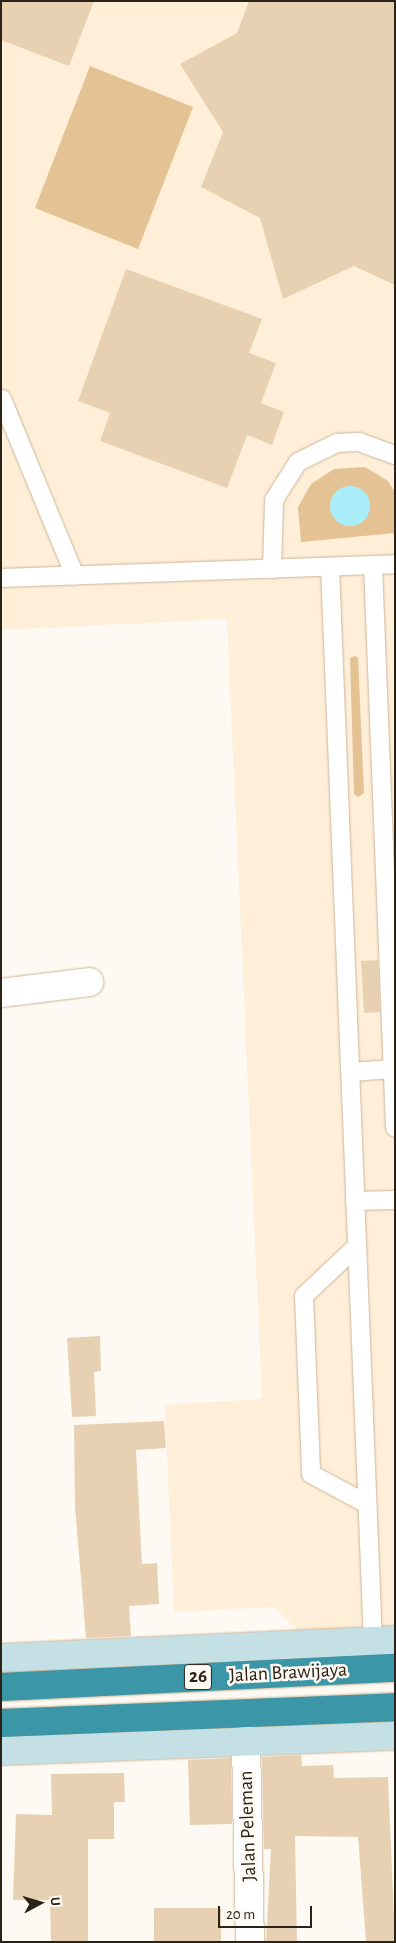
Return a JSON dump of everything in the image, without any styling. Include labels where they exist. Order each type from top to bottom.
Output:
[{"type":"highway","name":"Jalan Brawijaya","points":[[1,1686],[395,1668]]},
{"type":"highway","name":"Jalan Brawijaya","points":[[1,1722],[395,1707]]},
{"type":"street","points":[[1,993],[89,982]]},
{"type":"street","points":[[1,1658],[384,1641]]},
{"type":"street","points":[[1,1751],[246,1740],[395,1736]]},
{"type":"street","name":"Jalan Peleman","points":[[246,1740],[250,1942]]},
{"type":"lane","points":[[2,399],[76,576]]},
{"type":"lane","points":[[272,569],[274,500],[298,462],[337,442],[359,442],[395,455]]},
{"type":"lane","points":[[1,578],[395,564]]},
{"type":"lane","points":[[373,565],[395,1128]]},
{"type":"lane","points":[[330,567],[367,1504],[384,1641]]},
{"type":"lane","points":[[351,1072],[392,1069]]},
{"type":"lane","points":[[355,1201],[395,1200]]},
{"type":"lane","points":[[357,1246],[305,1295],[304,1306],[312,1477],[367,1504]]},
{"type":"shaded area","points":[[1,1],[395,1],[395,1636],[309,1642],[274,1607],[174,1612],[165,1405],[262,1399],[227,619],[1,630]]},
{"type":"shaded area","points":[[90,66],[193,107],[138,249],[35,208]]},
{"type":"shaded area","points":[[365,467],[388,481],[395,492],[395,533],[301,542],[298,507],[311,484],[334,469]]},
{"type":"shaded area","points":[[355,656],[358,658],[364,793],[358,797],[354,794],[350,658]]},
{"type":"water","points":[[350,486],[364,492],[370,506],[364,520],[350,526],[336,520],[330,506],[336,492]]},
{"type":"building","points":[[1,1],[94,1],[69,66],[1,40]]},
{"type":"building","points":[[249,1],[395,1],[395,285],[354,266],[283,299],[260,218],[201,187],[223,132],[180,64],[237,33]]},
{"type":"building","points":[[126,269],[262,319],[249,353],[276,363],[261,403],[284,412],[272,445],[247,435],[227,488],[100,441],[110,413],[78,401]]},
{"type":"building","points":[[378,960],[380,1012],[364,1013],[361,961]]},
{"type":"building","points":[[100,1336],[101,1371],[94,1372],[96,1416],[72,1417],[67,1338]]},
{"type":"building","points":[[164,1421],[166,1448],[136,1450],[142,1564],[157,1563],[159,1604],[129,1606],[131,1636],[86,1638],[75,1507],[74,1425]]},
{"type":"building","points":[[301,1755],[302,1766],[333,1765],[334,1778],[388,1777],[395,1942],[366,1942],[358,1837],[295,1836],[297,1942],[266,1942],[271,1849],[264,1849],[262,1757]]},
{"type":"building","points":[[231,1758],[232,1824],[190,1825],[188,1760]]},
{"type":"building","points":[[124,1773],[125,1802],[114,1802],[114,1839],[88,1839],[88,1942],[51,1942],[50,1900],[13,1900],[16,1814],[52,1815],[51,1774]]},
{"type":"building","points":[[154,1908],[221,1908],[221,1942],[154,1942]]}]
